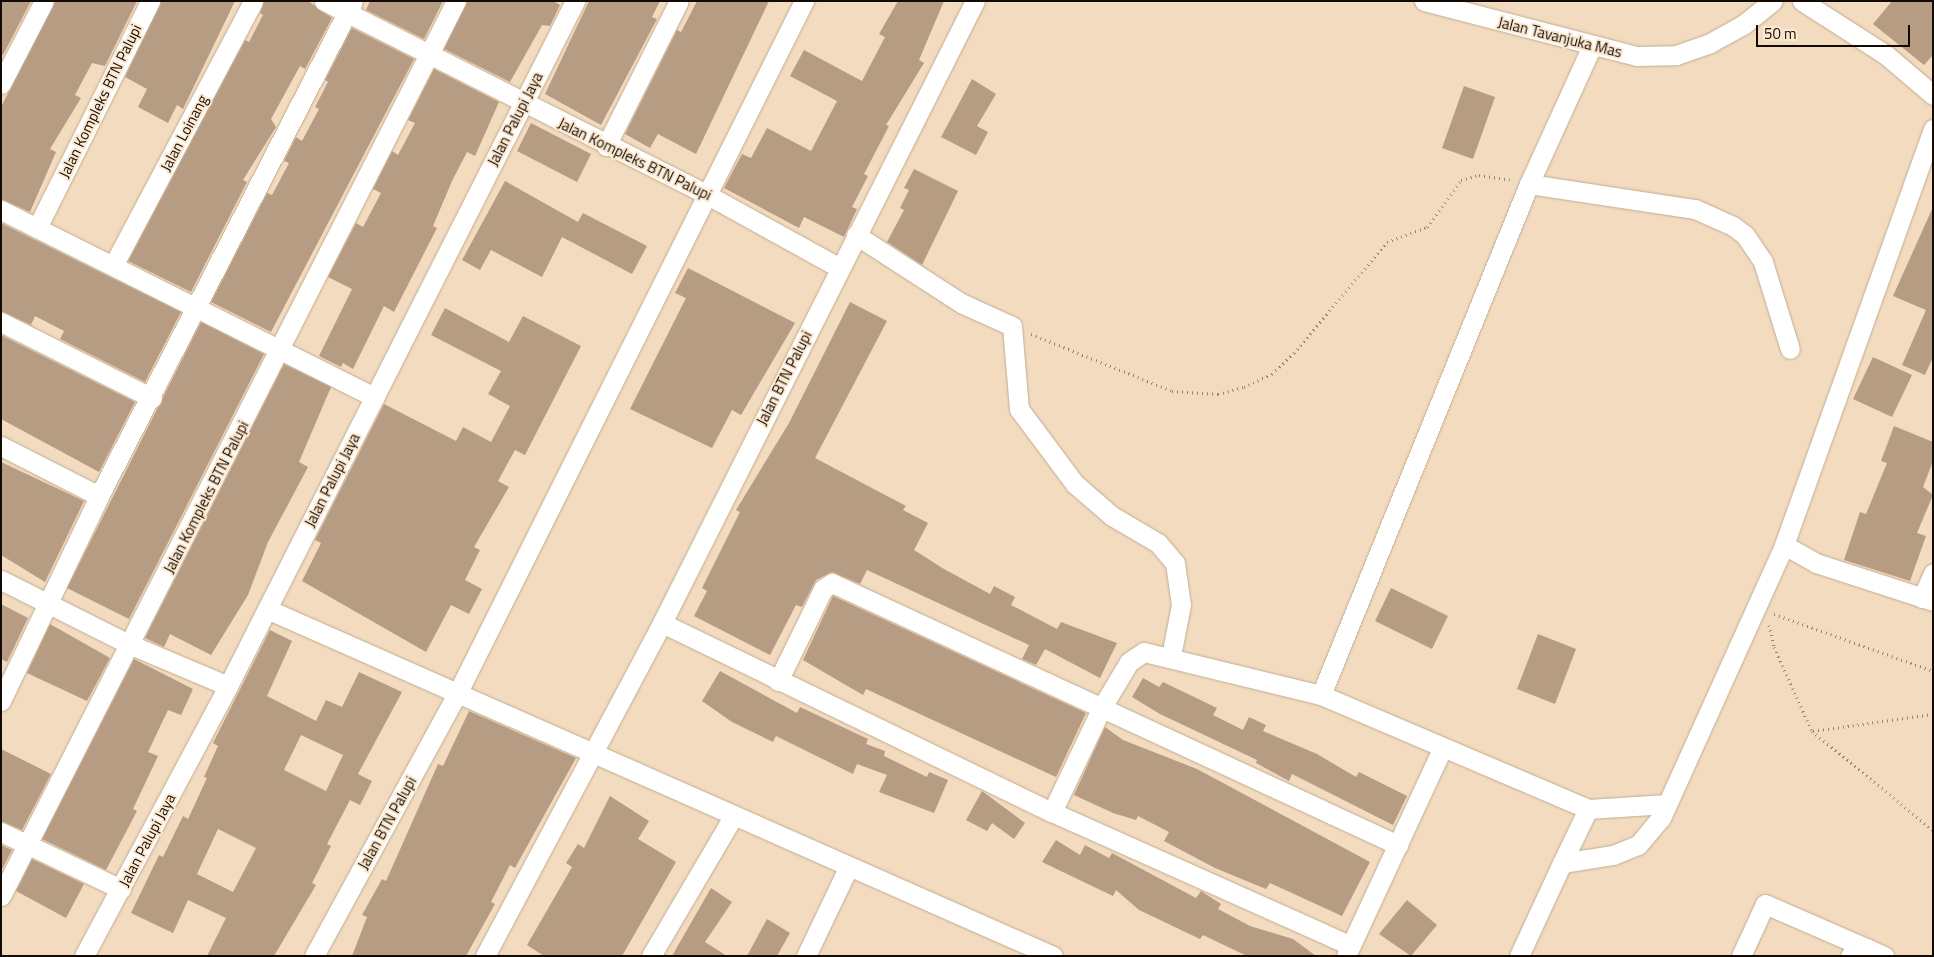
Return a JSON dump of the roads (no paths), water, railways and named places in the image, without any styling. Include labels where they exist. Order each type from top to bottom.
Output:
[{"type":"street","points":[[1,84],[44,1]]},
{"type":"street","name":"Jalan Kompleks BTN Palupi","points":[[38,228],[150,1]]},
{"type":"street","name":"Jalan Loinang","points":[[114,264],[253,1]]},
{"type":"street","name":"Jalan Kompleks BTN Palupi","points":[[324,1],[351,7],[428,54],[606,146],[704,193],[840,268]]},
{"type":"street","points":[[428,54],[456,1]]},
{"type":"street","name":"Jalan Palupi Jaya","points":[[84,956],[228,686],[575,1]]},
{"type":"street","points":[[606,146],[679,1]]},
{"type":"street","name":"Jalan BTN Palupi","points":[[314,956],[459,690],[704,193],[804,1]]},
{"type":"street","name":"Jalan BTN Palupi","points":[[485,956],[662,623],[975,1]]},
{"type":"street","name":"Jalan Tavanjuka Mas","points":[[1424,1],[1457,6],[1590,48],[1637,56],[1676,55],[1743,25],[1773,1]]},
{"type":"street","points":[[1802,1],[1886,55],[1933,95]]},
{"type":"street","points":[[1,701],[99,496],[152,398],[351,7]]},
{"type":"street","points":[[1321,695],[1529,184],[1590,48]]},
{"type":"street","name":"Jalan Kompleks BTN Palupi","points":[[1,896],[26,844],[131,645],[428,54]]},
{"type":"street","points":[[1562,864],[1613,855],[1638,845],[1651,835],[1667,804],[1784,545],[1933,129]]},
{"type":"street","points":[[1529,184],[1695,209],[1733,226],[1745,235],[1763,262],[1790,349]]},
{"type":"street","points":[[1,210],[114,264],[375,397]]},
{"type":"street","points":[[856,235],[961,303],[1012,326],[1019,409],[1075,484],[1112,516],[1158,543],[1175,563],[1181,605],[1171,656]]},
{"type":"street","points":[[1,322],[152,398]]},
{"type":"street","points":[[1,446],[99,496]]},
{"type":"street","points":[[1784,545],[1816,563],[1928,599],[1933,573]]},
{"type":"street","points":[[1,580],[131,645],[228,686]]},
{"type":"street","points":[[778,680],[829,583],[1398,844]]},
{"type":"street","points":[[267,608],[459,690],[592,754],[733,818],[1053,956]]},
{"type":"street","points":[[662,623],[1052,812],[1348,951],[1442,749]]},
{"type":"street","points":[[1052,812],[1102,707],[1129,662],[1144,652],[1171,656],[1321,695],[1442,749],[1588,808],[1667,804]]},
{"type":"street","points":[[1524,954],[1588,808]]},
{"type":"street","points":[[651,956],[733,818]]},
{"type":"street","points":[[1,832],[121,889]]},
{"type":"street","points":[[806,956],[848,868]]},
{"type":"street","points":[[1741,956],[1765,904],[1858,952],[1884,956]]}]
